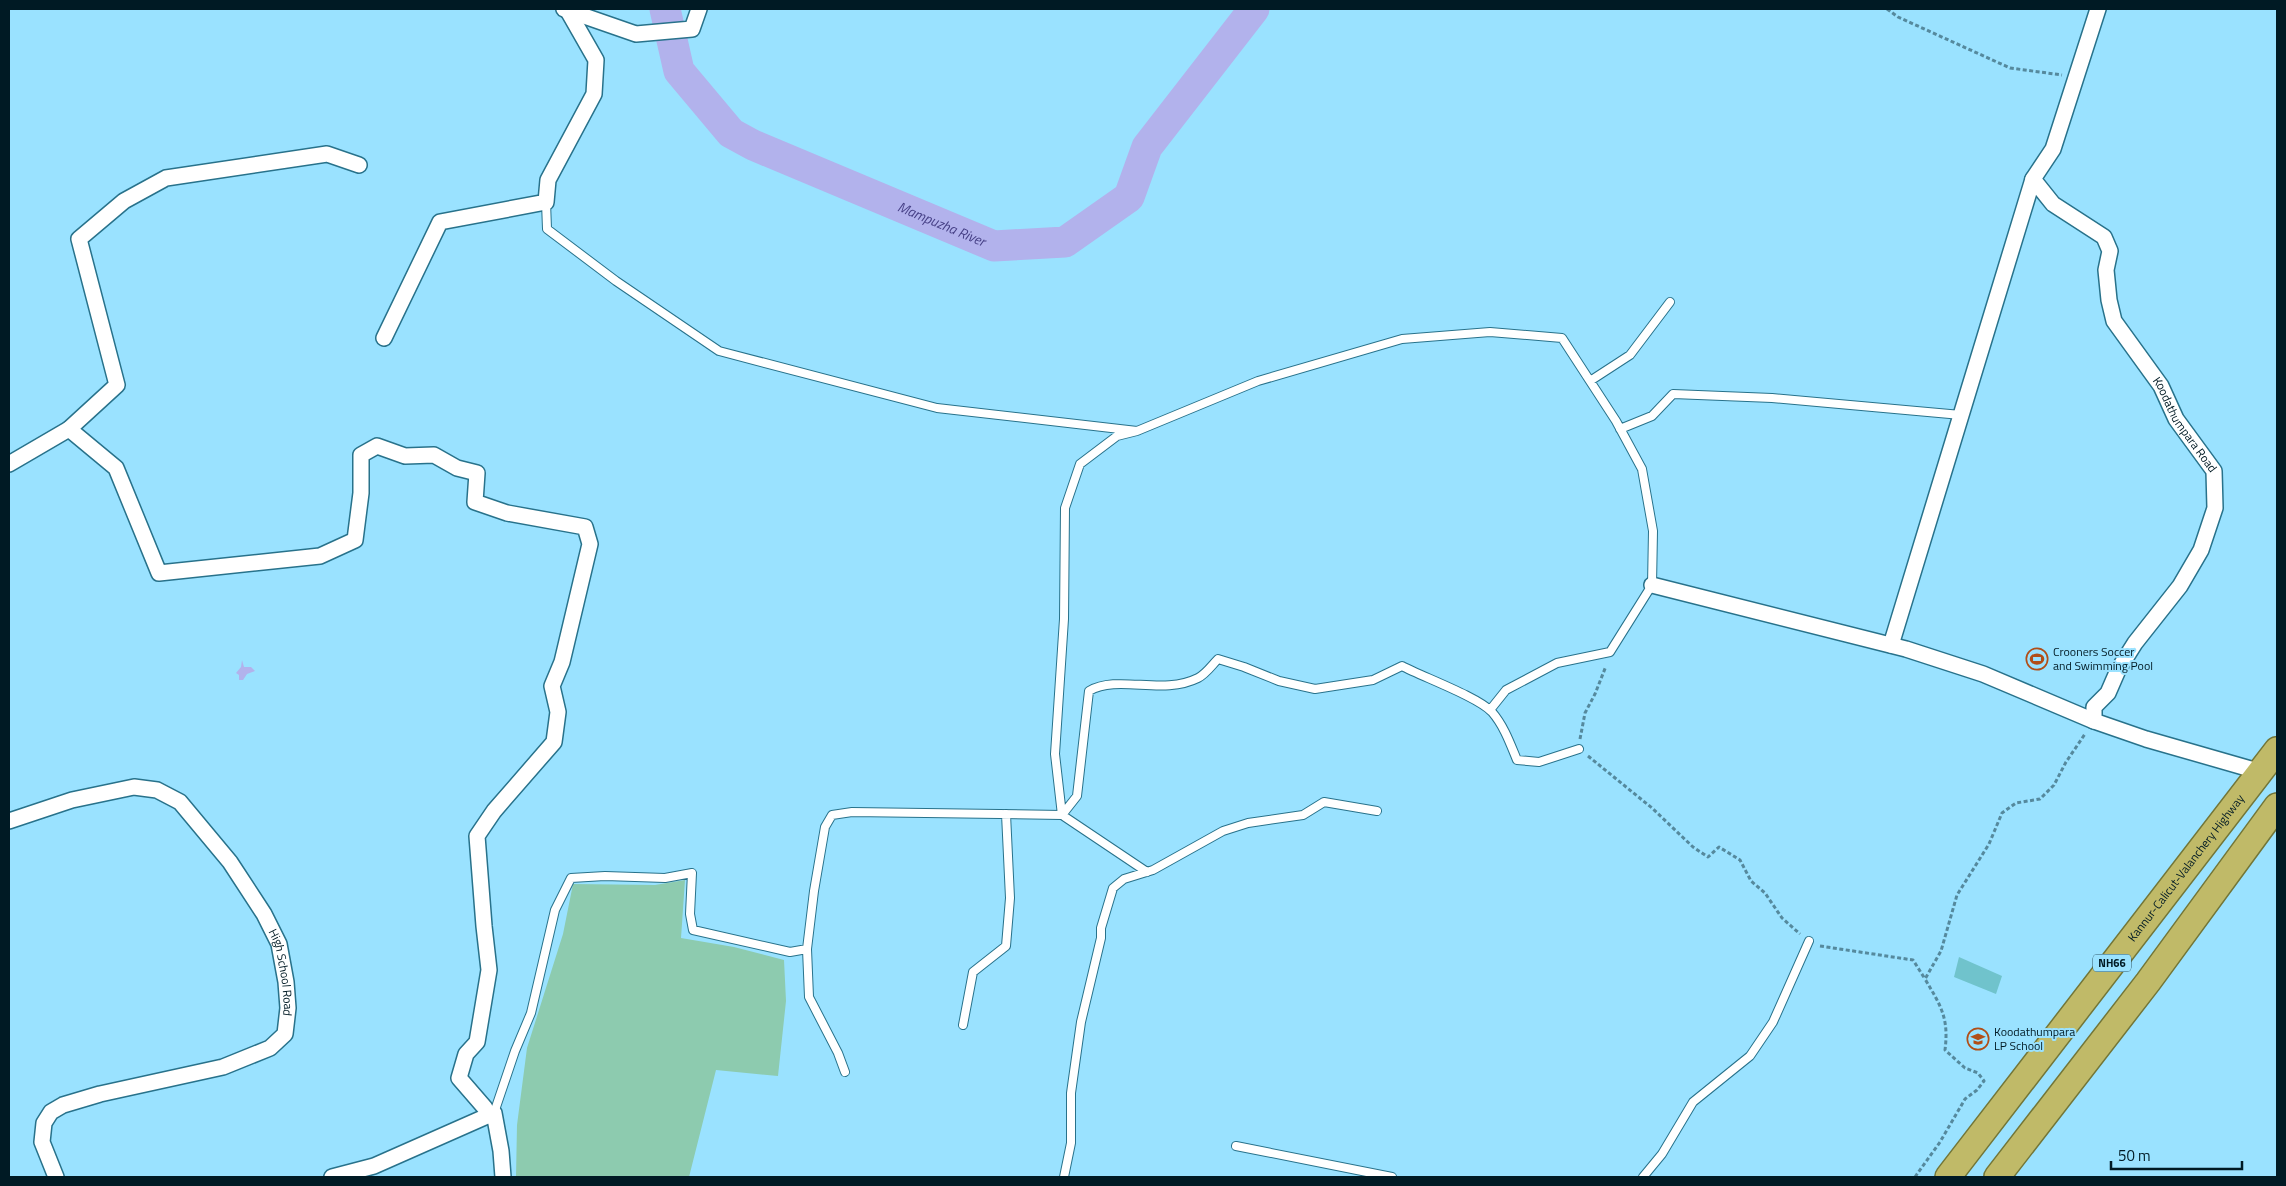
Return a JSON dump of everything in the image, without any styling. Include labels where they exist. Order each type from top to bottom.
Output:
[{"type":"highway","name":"Kannur-Calicut-Valanchery Highway","points":[[1948,1177],[2277,750]]},
{"type":"highway","points":[[1997,1177],[2274,816]]},
{"type":"street","points":[[566,10],[636,34],[692,29],[699,9]]},
{"type":"street","points":[[1891,645],[2033,179],[2053,149],[2066,103],[2077,78],[2098,9]]},
{"type":"street","points":[[384,338],[440,222],[546,202],[548,180],[594,94],[596,60],[566,10]]},
{"type":"street","points":[[9,464],[68,429],[117,385],[79,239],[124,201],[166,178],[327,154],[359,165]]},
{"type":"street","name":"Koodathumpara Road","points":[[2033,179],[2053,204],[2104,237],[2110,251],[2106,270],[2109,300],[2114,320],[2160,386],[2176,419],[2214,471],[2215,508],[2201,550],[2180,586],[2135,643],[2118,670],[2108,694],[2094,707],[2094,721]]},
{"type":"street","points":[[68,429],[116,468],[159,573],[320,556],[355,540],[361,493],[361,455],[377,446],[405,456],[434,456],[457,468],[477,473],[475,502],[507,513],[585,527],[590,544],[562,662],[552,686],[558,712],[554,742],[494,811],[478,836],[489,970],[477,1042],[466,1054],[459,1078],[490,1111],[501,1151],[503,1177]]},
{"type":"street","points":[[1652,584],[1891,645],[1983,674],[2094,721],[2146,740],[2260,772]]},
{"type":"street","name":"High School Road","points":[[9,820],[100,792],[134,787],[157,790],[180,802],[230,862],[264,914],[279,944],[286,982],[288,1008],[285,1034],[270,1048],[223,1067],[100,1094],[63,1105],[51,1112],[44,1123],[42,1142],[56,1177]]},
{"type":"street","points":[[332,1177],[374,1166],[490,1111]]},
{"type":"lane","points":[[546,202],[546,229],[616,281],[719,352],[937,408],[1137,431]]},
{"type":"lane","points":[[1590,381],[1630,355],[1670,302]]},
{"type":"lane","points":[[1062,814],[1055,754],[1064,619],[1066,508],[1080,464],[1117,436],[1137,431],[1258,381],[1402,339],[1490,332],[1562,338],[1620,429],[1642,469],[1653,531],[1652,584],[1610,652],[1557,663],[1506,690],[1490,710]]},
{"type":"lane","points":[[1620,429],[1652,416],[1673,394],[1772,398],[1961,415]]},
{"type":"lane","points":[[1062,814],[1077,796],[1089,691],[1101,684],[1156,687],[1179,685],[1200,677],[1218,659],[1279,681],[1315,689],[1373,680],[1402,666],[1471,698],[1490,710],[1505,729],[1517,760],[1539,762],[1579,748]]},
{"type":"lane","points":[[1064,1177],[1071,1143],[1071,1093],[1081,1022],[1101,938],[1101,928],[1113,888],[1124,879],[1146,872],[1223,831],[1248,823],[1303,815],[1324,802],[1377,811]]},
{"type":"lane","points":[[845,1072],[838,1053],[809,997],[808,949],[825,827],[832,814],[852,812],[1062,814],[1146,872]]},
{"type":"lane","points":[[963,1025],[973,972],[1006,946],[1010,898],[1006,814]]},
{"type":"lane","points":[[490,1111],[531,1013],[555,910],[571,878],[614,876],[665,878],[692,873],[690,914],[693,930],[790,952],[808,949]]},
{"type":"lane","points":[[1643,1177],[1662,1154],[1693,1102],[1750,1056],[1773,1022],[1809,941]]},
{"type":"lane","points":[[1236,1146],[1392,1177]]},
{"type":"path","points":[[1887,9],[1898,17],[2010,68],[2077,78]]},
{"type":"path","points":[[1610,652],[1595,694],[1585,713],[1579,748],[1652,808],[1693,847],[1708,857],[1719,847],[1740,860],[1752,881],[1766,893],[1782,918],[1815,946],[1913,960],[1943,1008],[1947,1024],[1945,1050],[1965,1068],[1978,1073],[1984,1081],[1977,1090],[1965,1099],[1940,1142],[1915,1177]]},
{"type":"path","points":[[1925,979],[1941,950],[1957,895],[1989,844],[2002,814],[2016,803],[2040,798],[2054,785],[2066,762],[2094,721]]},
{"type":"green space","points":[[685,880],[681,938],[734,947],[784,960],[786,1001],[778,1076],[716,1070],[689,1177],[516,1177],[517,1125],[527,1048],[563,934],[573,884],[655,885]]},
{"type":"water","points":[[242,660],[244,667],[251,667],[255,671],[247,674],[243,680],[239,680],[239,675],[236,673],[241,667]]},
{"type":"building","points":[[1959,957],[2002,976],[1996,994],[1954,977]]},
{"type":"waterway","name":"Mampuzha River","points":[[665,9],[679,71],[731,133],[753,145],[994,246],[1065,242],[1129,197],[1147,147],[1254,9]]},
{"type":"place","name":"Crooners Soccer and Swimming Pool","points":[[2037,659]]},
{"type":"place","name":"Koodathumpara LP School","points":[[1978,1039]]}]
